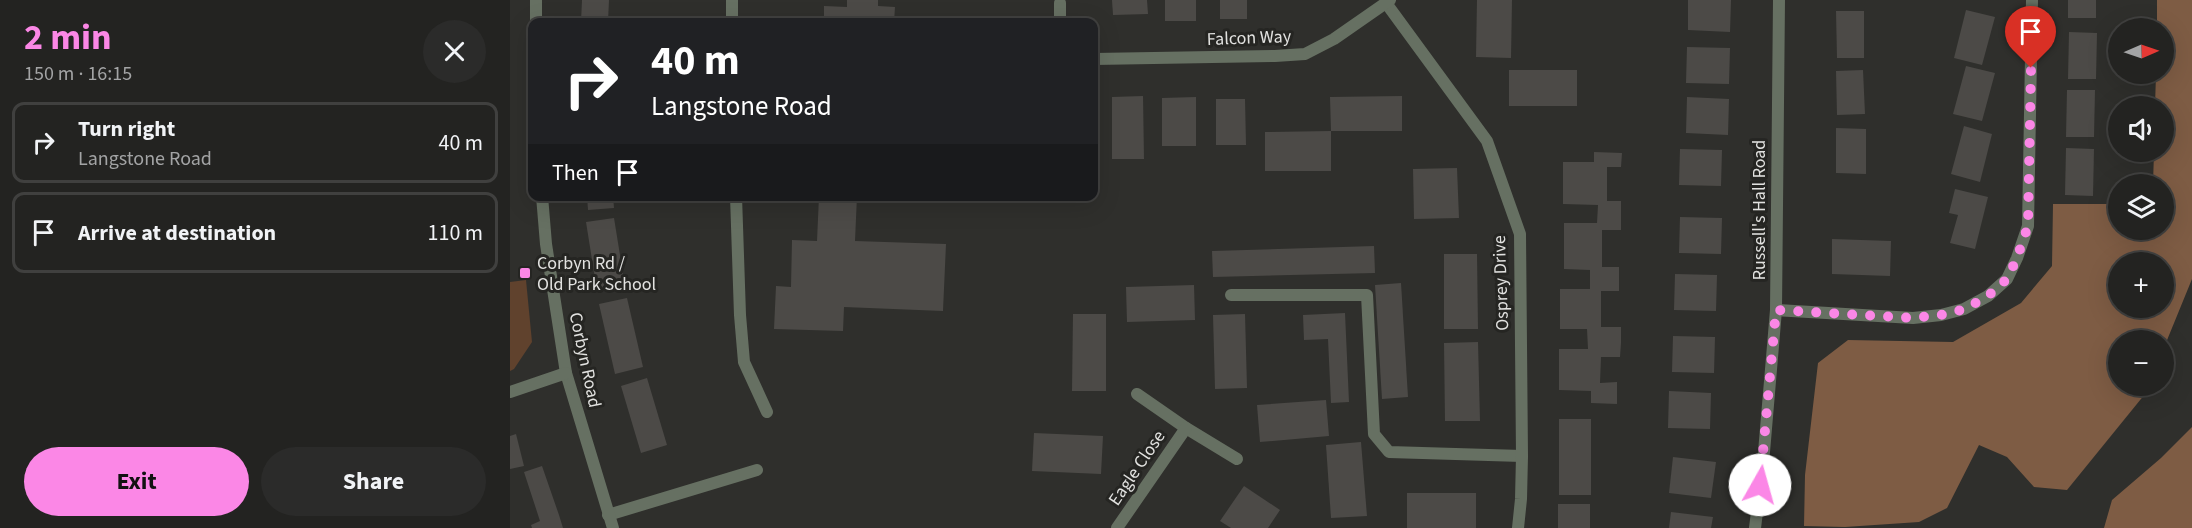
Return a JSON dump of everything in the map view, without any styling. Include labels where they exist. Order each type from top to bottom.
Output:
[{"type":"street","points":[[536,0],[536,18]]},
{"type":"street","points":[[732,0],[732,18]]},
{"type":"street","name":"Russell's Hall Road","points":[[1755,528],[1763,464],[1776,310],[1779,0]]},
{"type":"street","points":[[1776,310],[1913,318],[1941,315],[1965,309],[1988,296],[2007,279],[2028,226],[2032,0]]},
{"type":"street","name":"Falcon Way","points":[[1098,58],[1305,54],[1334,39],[1388,2]]},
{"type":"street","name":"Osprey Drive","points":[[1388,2],[1487,141],[1520,234],[1522,456],[1518,528]]},
{"type":"street","points":[[1060,3],[1060,18]]},
{"type":"street","name":"Corbyn Road","points":[[542,201],[546,244],[566,373],[613,528]]},
{"type":"street","points":[[736,201],[744,362],[767,412]]},
{"type":"street","points":[[1231,295],[1366,295],[1374,434],[1389,452],[1522,456]]},
{"type":"street","points":[[510,392],[566,373]]},
{"type":"street","name":"Eagle Close","points":[[1137,394],[1186,428],[1237,459]]},
{"type":"street","name":"Eagle Close","points":[[1117,528],[1186,428]]},
{"type":"street","points":[[608,515],[757,470]]},
{"type":"shaded area","points":[[2157,0],[2192,0],[2192,279],[2171,330],[2108,330],[2108,396],[2143,396],[2067,490],[2034,487],[2007,457],[1979,445],[1947,508],[1919,522],[1845,527],[1804,526],[1805,475],[1818,363],[1848,340],[1953,342],[2021,303],[2052,266],[2053,204],[2108,204],[2108,240],[2174,240],[2174,174],[2153,174],[2154,162],[2174,162],[2174,96],[2155,96],[2156,84],[2174,84],[2174,18],[2157,18]]},
{"type":"shaded area","points":[[526,280],[532,342],[514,369],[510,371],[510,282]]},
{"type":"shaded area","points":[[2192,427],[2192,528],[2104,528],[2112,500],[2161,458]]},
{"type":"building","points":[[582,0],[609,0],[608,18],[581,18]]},
{"type":"building","points":[[847,0],[878,0],[878,6],[895,7],[894,18],[824,18],[824,6],[847,7]]},
{"type":"building","points":[[1112,0],[1147,0],[1148,14],[1113,15]]},
{"type":"building","points":[[1165,0],[1196,0],[1196,21],[1165,21]]},
{"type":"building","points":[[1220,0],[1247,0],[1247,19],[1220,19]]},
{"type":"building","points":[[1477,0],[1512,0],[1511,58],[1476,57]]},
{"type":"building","points":[[1688,0],[1731,0],[1730,32],[1688,30]]},
{"type":"building","points":[[2068,0],[2096,0],[2096,18],[2068,18]]},
{"type":"building","points":[[1966,10],[1995,17],[1982,65],[1954,58]]},
{"type":"building","points":[[1836,11],[1864,11],[1864,58],[1837,58]]},
{"type":"building","points":[[2069,32],[2097,33],[2096,79],[2068,79]]},
{"type":"building","points":[[1687,47],[1730,48],[1729,84],[1686,83]]},
{"type":"building","points":[[1966,66],[1995,73],[1982,121],[1953,114]]},
{"type":"building","points":[[1509,70],[1577,70],[1577,106],[1509,106]]},
{"type":"building","points":[[1863,70],[1865,114],[1837,115],[1836,71]]},
{"type":"building","points":[[2067,90],[2095,90],[2094,137],[2066,137]]},
{"type":"building","points":[[1143,96],[1144,159],[1112,159],[1112,97]]},
{"type":"building","points":[[1402,96],[1402,131],[1331,131],[1330,97]]},
{"type":"building","points":[[1196,97],[1196,146],[1162,146],[1162,98]]},
{"type":"building","points":[[1687,97],[1729,99],[1728,135],[1686,133]]},
{"type":"building","points":[[1216,99],[1245,99],[1246,145],[1216,145]]},
{"type":"building","points":[[1964,126],[1992,134],[1980,182],[1951,174]]},
{"type":"building","points":[[1836,128],[1866,129],[1866,174],[1836,173]]},
{"type":"building","points":[[1331,131],[1331,171],[1265,171],[1265,132]]},
{"type":"building","points":[[2066,148],[2094,149],[2093,196],[2065,195]]},
{"type":"building","points":[[1680,149],[1722,150],[1721,186],[1679,185]]},
{"type":"building","points":[[1594,152],[1622,153],[1621,167],[1607,167],[1607,201],[1621,201],[1621,230],[1602,230],[1602,267],[1619,267],[1619,291],[1601,291],[1601,327],[1621,327],[1621,343],[1620,357],[1601,357],[1600,383],[1617,382],[1617,404],[1591,403],[1591,391],[1559,390],[1559,349],[1588,349],[1587,329],[1560,329],[1560,289],[1590,289],[1590,270],[1564,269],[1564,223],[1597,223],[1598,205],[1563,204],[1563,162],[1594,162]]},
{"type":"building","points":[[1457,168],[1459,218],[1414,219],[1413,169]]},
{"type":"building","points":[[1955,189],[1988,197],[1975,249],[1950,243],[1958,215],[1949,213]]},
{"type":"building","points":[[587,201],[613,201],[614,208],[588,210]]},
{"type":"building","points":[[819,201],[857,201],[855,241],[946,244],[943,311],[844,307],[843,331],[774,329],[776,286],[791,287],[792,240],[817,241]]},
{"type":"building","points":[[1680,217],[1722,218],[1721,254],[1679,253]]},
{"type":"building","points":[[614,218],[625,286],[597,291],[586,222]]},
{"type":"building","points":[[1832,239],[1891,241],[1890,276],[1832,274]]},
{"type":"building","points":[[1374,246],[1375,273],[1213,277],[1212,251]]},
{"type":"building","points":[[1444,254],[1477,254],[1478,329],[1444,329]]},
{"type":"building","points":[[1675,274],[1717,275],[1716,311],[1674,310]]},
{"type":"building","points":[[1401,283],[1408,397],[1382,399],[1375,285]]},
{"type":"building","points":[[1194,285],[1195,320],[1127,322],[1126,287]]},
{"type":"building","points":[[627,298],[643,367],[615,374],[599,304]]},
{"type":"building","points":[[1345,313],[1349,402],[1331,403],[1328,339],[1304,340],[1303,315]]},
{"type":"building","points":[[1073,314],[1106,314],[1106,391],[1072,391]]},
{"type":"building","points":[[1245,314],[1247,388],[1215,389],[1213,315]]},
{"type":"building","points":[[1673,336],[1715,337],[1714,373],[1672,372]]},
{"type":"building","points":[[1478,342],[1480,421],[1445,421],[1444,343]]},
{"type":"building","points":[[647,378],[667,445],[641,453],[621,386]]},
{"type":"building","points":[[1669,391],[1711,393],[1710,429],[1668,428]]},
{"type":"building","points":[[1326,400],[1329,436],[1260,442],[1257,405]]},
{"type":"building","points":[[1559,419],[1591,419],[1591,495],[1559,495]]},
{"type":"building","points":[[1034,433],[1103,436],[1101,474],[1032,471]]},
{"type":"building","points":[[516,434],[524,466],[510,469],[510,436]]},
{"type":"building","points":[[1361,442],[1367,516],[1331,518],[1326,445]]},
{"type":"building","points":[[1673,457],[1716,462],[1711,498],[1669,493]]},
{"type":"building","points":[[542,466],[563,528],[532,528],[531,525],[540,521],[524,472]]},
{"type":"building","points":[[1244,486],[1280,510],[1268,528],[1231,528],[1220,521]]},
{"type":"building","points":[[1407,493],[1476,493],[1476,528],[1407,528]]},
{"type":"building","points":[[1558,504],[1590,504],[1590,528],[1558,528]]},
{"type":"building","points":[[1671,512],[1713,517],[1711,528],[1669,528]]},
{"type":"place","name":"Corbyn Rd / Old Park School","points":[[525,273]]},
{"type":"route","points":[[1760,485],[1776,310],[1913,318],[1941,315],[1965,309],[1988,296],[2007,279],[2028,226],[2031,68]]}]
